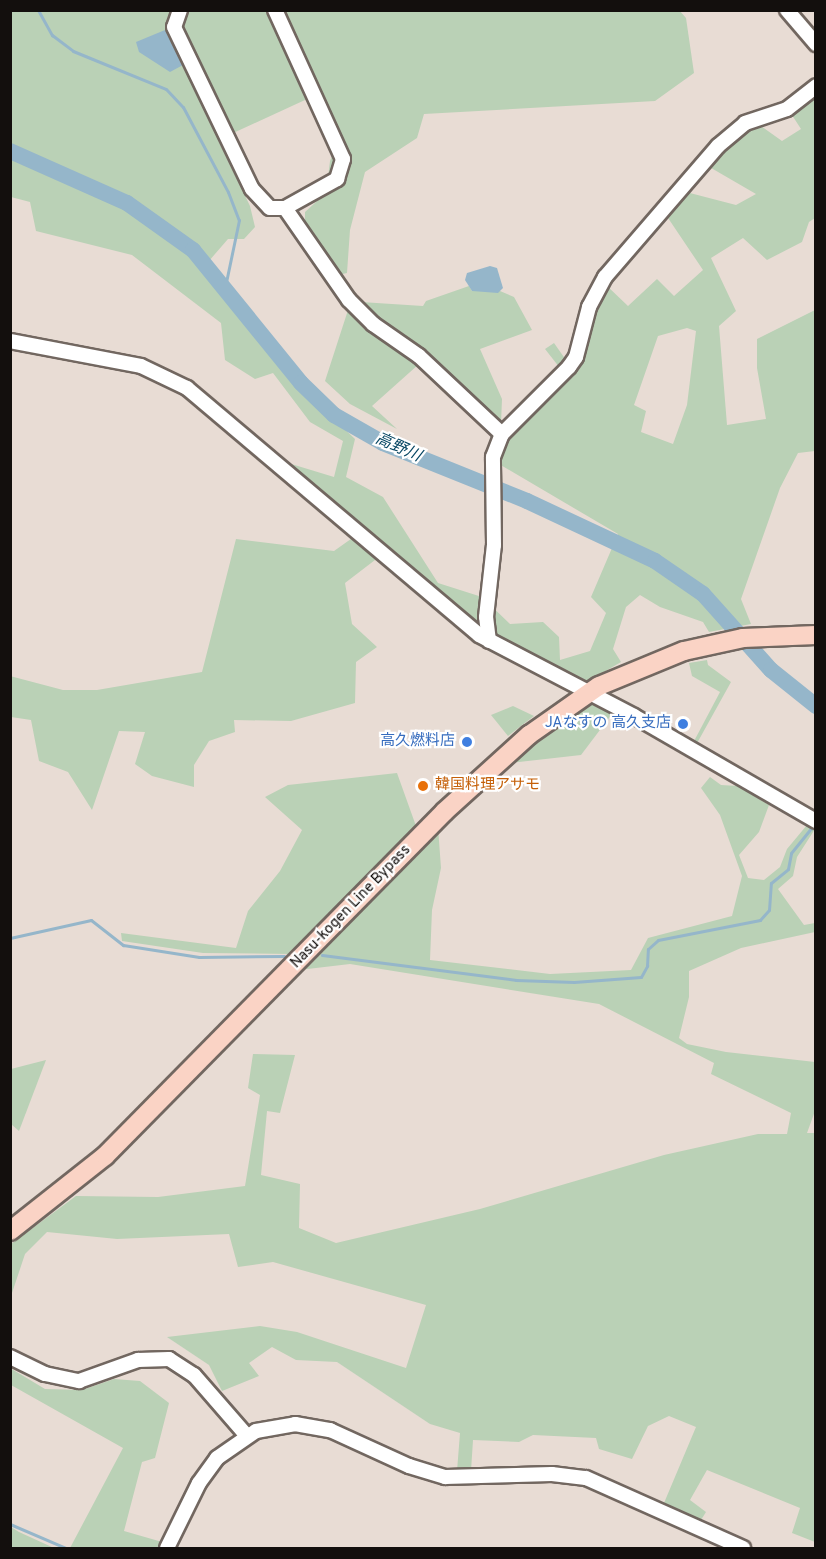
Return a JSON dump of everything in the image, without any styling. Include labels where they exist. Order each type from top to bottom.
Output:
[{"type":"main road","name":"Nasu-kogen Line Bypass","points":[[10,1231],[68,1189],[142,1120],[495,762],[587,692],[684,651],[757,636],[816,635]]},
{"type":"street","points":[[180,10],[174,27],[252,189],[270,208],[285,208],[337,179],[343,159],[275,10]]},
{"type":"street","points":[[787,10],[816,45]]},
{"type":"street","points":[[489,641],[486,617],[494,545],[493,457],[501,434],[569,367],[576,357],[589,307],[605,277],[718,146],[745,123],[787,109],[816,86]]},
{"type":"street","points":[[285,208],[349,300],[373,324],[419,356],[501,434]]},
{"type":"street","points":[[10,341],[141,366],[187,387],[489,641],[587,692],[816,821]]},
{"type":"street","points":[[10,1357],[45,1374],[79,1381],[138,1360],[169,1359],[194,1375],[247,1436]]},
{"type":"street","points":[[167,1548],[208,1468],[247,1436],[281,1425],[307,1424],[330,1430],[409,1467],[445,1477],[552,1474],[586,1478],[743,1548]]},
{"type":"green space","points":[[679,10],[686,18],[694,73],[655,101],[424,114],[417,138],[365,172],[350,230],[347,273],[338,275],[305,222],[305,212],[326,193],[330,161],[340,138],[318,94],[218,140],[250,206],[255,227],[244,239],[228,239],[202,269],[291,378],[355,439],[346,477],[383,497],[438,583],[482,597],[510,624],[543,622],[559,637],[560,660],[590,651],[606,613],[591,597],[618,534],[499,464],[501,446],[567,377],[545,349],[554,343],[573,370],[592,307],[605,284],[628,306],[657,279],[674,296],[703,270],[666,215],[686,192],[736,205],[756,194],[706,165],[734,133],[758,124],[782,141],[801,129],[790,112],[815,91],[815,218],[809,222],[802,242],[767,260],[743,238],[711,258],[736,311],[719,326],[727,425],[766,419],[757,368],[757,339],[815,310],[815,451],[798,453],[780,488],[741,599],[751,624],[709,632],[703,622],[660,607],[640,595],[626,607],[613,649],[621,662],[587,682],[479,631],[427,589],[375,560],[345,583],[352,624],[377,647],[356,662],[355,703],[291,721],[234,720],[235,732],[209,741],[194,765],[194,787],[152,776],[135,764],[145,732],[119,731],[92,810],[68,772],[39,761],[31,720],[11,717],[10,676],[63,690],[97,690],[202,672],[236,539],[334,551],[365,529],[288,463],[334,477],[343,441],[310,422],[273,373],[255,379],[225,360],[221,323],[132,255],[36,231],[30,202],[11,197],[11,11]],"holes":[[[687,328],[696,331],[687,405],[673,444],[641,432],[646,411],[634,405],[658,336]]]},
{"type":"green space","points":[[469,286],[472,291],[500,291],[514,297],[532,330],[480,349],[502,399],[501,424],[361,307],[361,302],[423,306],[426,301]]},
{"type":"green space","points":[[349,307],[419,364],[372,406],[397,429],[350,404],[325,381]]},
{"type":"green space","points":[[707,660],[708,665],[731,682],[696,745],[693,743],[720,692],[692,676],[689,663]]},
{"type":"green space","points":[[593,700],[615,710],[581,755],[510,763]]},
{"type":"green space","points":[[513,706],[534,716],[508,736],[491,715]]},
{"type":"green space","points":[[397,773],[416,826],[289,954],[203,953],[122,941],[121,933],[236,948],[248,911],[280,871],[302,830],[265,797],[288,785]]},
{"type":"green space","points":[[710,777],[721,785],[738,786],[769,805],[759,832],[739,855],[748,878],[764,880],[780,867],[787,849],[807,825],[815,829],[797,857],[793,876],[778,889],[804,925],[815,923],[815,932],[741,948],[689,971],[689,997],[679,1038],[687,1044],[726,1052],[815,1062],[815,1111],[807,1133],[816,1133],[815,1542],[792,1533],[800,1508],[707,1470],[690,1500],[706,1512],[701,1520],[664,1503],[696,1427],[669,1416],[648,1426],[632,1459],[599,1449],[596,1438],[533,1435],[519,1442],[473,1440],[471,1471],[457,1471],[460,1433],[430,1424],[337,1362],[296,1360],[272,1347],[249,1363],[259,1376],[222,1391],[209,1365],[167,1337],[260,1326],[297,1332],[406,1368],[426,1305],[273,1262],[238,1267],[229,1234],[117,1239],[47,1232],[25,1254],[11,1296],[11,1244],[76,1196],[158,1197],[245,1186],[260,1095],[248,1088],[253,1054],[295,1055],[280,1113],[267,1111],[261,1175],[300,1184],[299,1228],[336,1243],[480,1209],[664,1155],[758,1134],[787,1134],[791,1113],[711,1074],[714,1063],[599,1004],[350,964],[299,970],[438,827],[441,868],[432,910],[430,960],[550,974],[631,970],[648,938],[732,916],[742,876],[720,815],[701,788]]},
{"type":"green space","points":[[46,1060],[19,1131],[11,1124],[11,1069]]},
{"type":"green space","points":[[10,1368],[45,1389],[82,1390],[114,1379],[140,1381],[169,1403],[155,1458],[142,1462],[124,1531],[183,1548],[70,1548],[123,1448],[11,1385]]},
{"type":"green space","points":[[11,1527],[19,1532],[54,1548],[11,1548]]},
{"type":"water","points":[[165,30],[183,65],[170,72],[139,52],[136,42]]},
{"type":"water","points":[[490,266],[497,268],[503,288],[498,293],[472,291],[465,280],[467,273]]},
{"type":"waterway","points":[[38,10],[52,35],[73,51],[166,89],[183,107],[228,192],[239,220],[225,287]]},
{"type":"waterway","name":"高野川","points":[[10,151],[127,203],[193,250],[301,383],[334,415],[383,443],[527,501],[655,561],[703,594],[771,670],[816,706]]},
{"type":"waterway","points":[[322,955],[516,980],[574,982],[641,977],[647,966],[648,949],[658,940],[760,920],[769,910],[771,883],[788,869],[791,853],[814,825]]},
{"type":"waterway","points":[[10,938],[91,920],[123,945],[199,957],[284,956]]},
{"type":"waterway","points":[[10,1524],[66,1548]]},
{"type":"place","name":"JAなすの 高久支店","points":[[683,724]]},
{"type":"place","name":"高久燃料店","points":[[467,742]]},
{"type":"place","name":"韓国料理アサモ","points":[[423,786]]}]
